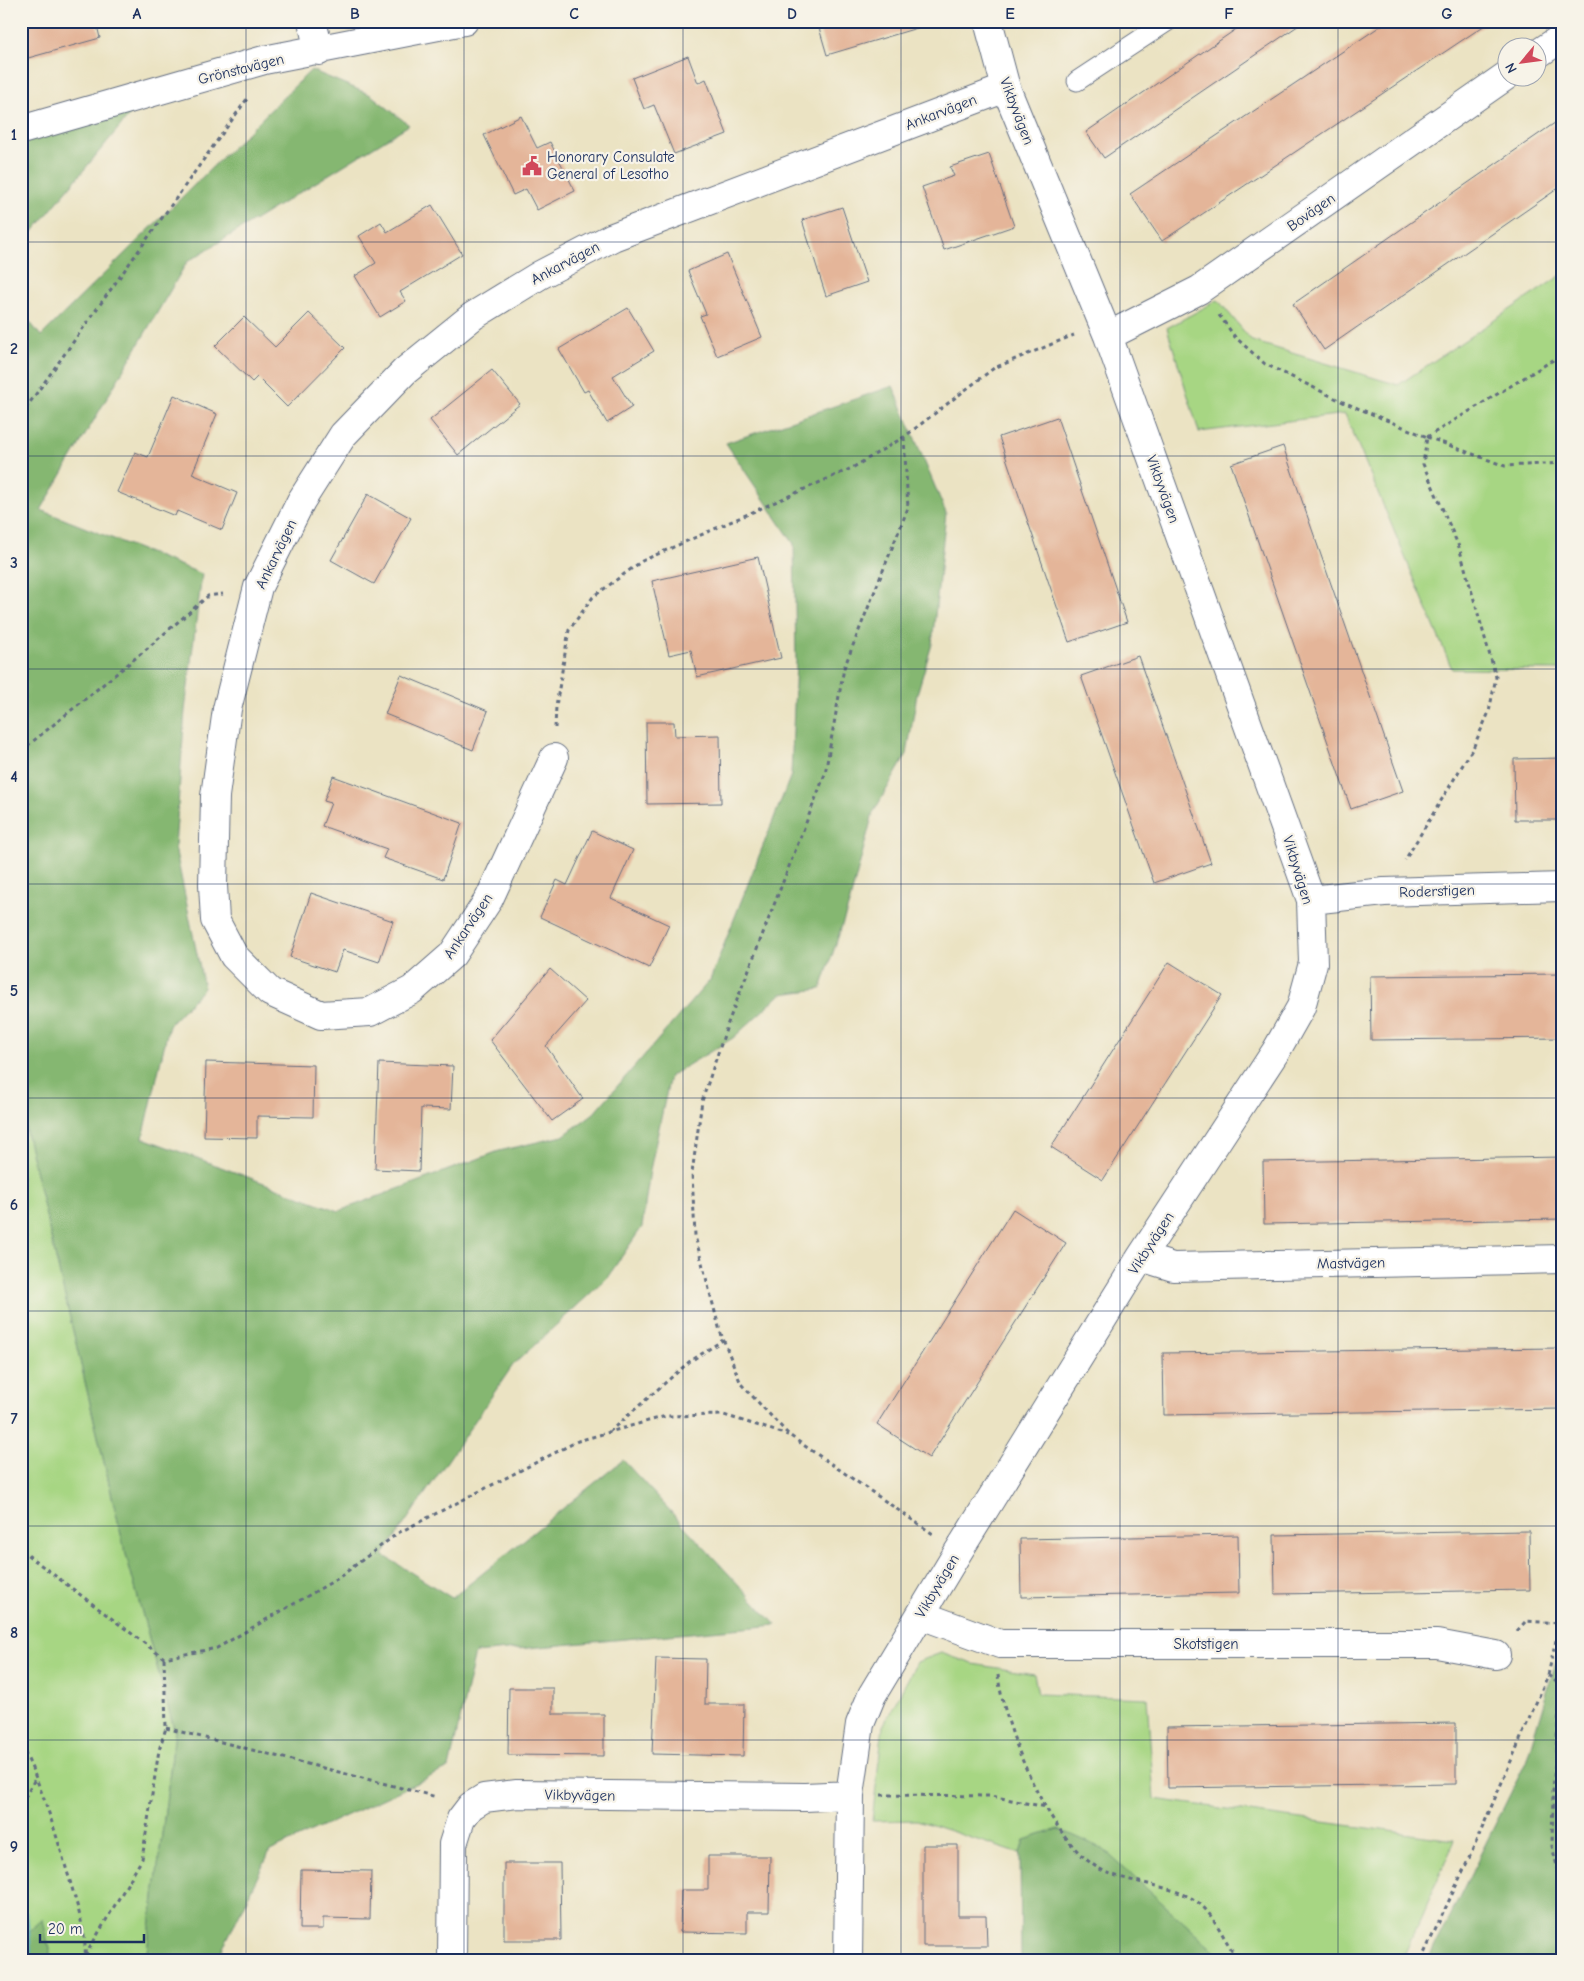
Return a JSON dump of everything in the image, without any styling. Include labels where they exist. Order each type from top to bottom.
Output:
[{"type":"street","points":[[312,21],[319,51]]},
{"type":"street","name":"Grönstavägen","points":[[21,130],[264,60],[319,51],[464,21]]},
{"type":"street","name":"Vikbyvägen","points":[[848,1960],[850,1795],[860,1724],[872,1695],[958,1552],[1141,1257],[1276,1051],[1301,1007],[1313,963],[1311,900],[1106,329],[1006,88],[988,21]]},
{"type":"street","points":[[1546,48],[1563,37]]},
{"type":"street","name":"Bovägen","points":[[1106,329],[1199,290],[1496,83]]},
{"type":"street","name":"Ankarvägen","points":[[554,758],[489,899],[452,956],[412,990],[370,1012],[321,1015],[270,992],[234,956],[215,920],[213,885],[216,796],[227,709],[258,587],[301,501],[343,435],[405,371],[474,316],[540,275],[613,237],[1006,88]]},
{"type":"street","name":"Roderstigen","points":[[1311,900],[1384,892],[1563,886]]},
{"type":"street","name":"Mastvägen","points":[[1141,1257],[1173,1267],[1563,1259]]},
{"type":"street","name":"Skotstigen","points":[[920,1615],[1000,1644],[1437,1644],[1496,1655]]},
{"type":"street","name":"Vikbyvägen","points":[[471,1806],[484,1798],[517,1794],[804,1797],[850,1795]]},
{"type":"street","points":[[452,1960],[453,1844],[461,1819],[471,1806]]},
{"type":"lane","points":[[1077,81],[1168,21]]},
{"type":"path","points":[[21,415],[258,84],[264,60]]},
{"type":"path","points":[[1199,290],[1236,337],[1265,364],[1343,402],[1427,437],[1505,466],[1563,463]]},
{"type":"path","points":[[554,758],[556,706],[569,630],[593,597],[642,561],[852,468],[904,437],[994,368],[1106,329]]},
{"type":"path","points":[[1427,437],[1563,354]]},
{"type":"path","points":[[904,437],[908,508],[844,668],[825,774],[728,1023],[702,1101],[692,1173],[695,1236],[723,1340],[741,1384],[789,1435],[958,1552]]},
{"type":"path","points":[[1384,892],[1473,748],[1489,712],[1496,677],[1459,548],[1423,464],[1427,437]]},
{"type":"path","points":[[21,750],[143,652],[208,596],[258,587]]},
{"type":"path","points":[[608,1432],[689,1362],[723,1340]]},
{"type":"path","points":[[21,1550],[164,1658],[217,1648],[337,1579],[398,1533],[578,1441],[666,1416],[724,1415],[789,1435]]},
{"type":"path","points":[[1421,1960],[1471,1854],[1548,1674],[1563,1610]]},
{"type":"path","points":[[1496,1655],[1526,1622],[1560,1624]]},
{"type":"path","points":[[1000,1644],[997,1662],[1000,1697],[1013,1737],[1046,1807],[1075,1850],[1106,1872],[1162,1886],[1194,1900],[1209,1916],[1239,1960]]},
{"type":"path","points":[[85,1958],[142,1859],[159,1750],[166,1728],[164,1658]]},
{"type":"path","points":[[1548,1674],[1561,1686],[1552,1790],[1552,1846],[1563,1890]]},
{"type":"path","points":[[166,1728],[471,1806]]},
{"type":"path","points":[[21,1745],[37,1776],[79,1912],[85,1958]]},
{"type":"path","points":[[21,1805],[37,1776]]},
{"type":"path","points":[[850,1795],[991,1796],[1046,1807]]},
{"type":"green space","points":[[311,70],[371,95],[409,125],[187,262],[41,510],[202,574],[185,710],[175,847],[204,988],[169,1025],[143,1138],[339,1211],[499,1151],[563,1136],[594,1113],[710,980],[791,775],[796,662],[794,544],[726,443],[893,386],[946,513],[932,644],[917,694],[907,754],[873,813],[849,904],[821,989],[781,994],[733,1038],[670,1076],[650,1170],[642,1227],[607,1278],[513,1365],[383,1555],[452,1598],[623,1460],[776,1625],[475,1653],[449,1768],[270,1851],[217,1960],[146,1960],[175,1732],[124,1547],[21,1110],[21,311],[41,336]]},
{"type":"green space","points":[[136,107],[21,246],[21,143]]},
{"type":"green space","points":[[1563,274],[1563,670],[1452,669],[1345,414],[1199,432],[1167,328],[1218,300],[1252,341],[1398,385]]},
{"type":"green space","points":[[21,1110],[124,1547],[175,1732],[146,1960],[51,1960],[43,1920],[21,1939]]},
{"type":"green space","points":[[1563,1638],[1563,1960],[1428,1960],[1526,1762]]},
{"type":"green space","points":[[941,1653],[973,1664],[1034,1674],[1038,1694],[1147,1698],[1154,1799],[1455,1840],[1402,1960],[1225,1960],[1103,1850],[1024,1840],[1020,1854],[917,1820],[872,1821],[883,1726],[917,1662]]},
{"type":"green space","points":[[1059,1829],[1103,1849],[1225,1960],[1021,1960],[1020,1854],[1024,1840]]},
{"type":"green space","points":[[43,1919],[51,1960],[21,1960],[21,1939]]},
{"type":"building","points":[[21,21],[96,21],[100,38],[21,60]]},
{"type":"building","points":[[149,21],[173,21],[173,22],[150,28]]},
{"type":"building","points":[[817,21],[937,21],[937,22],[827,55]]},
{"type":"building","points":[[1248,21],[1305,21],[1104,158],[1086,132]]},
{"type":"building","points":[[1388,21],[1491,21],[1162,241],[1130,194]]},
{"type":"building","points":[[688,56],[698,83],[706,79],[727,134],[674,154],[654,105],[644,109],[632,78]]},
{"type":"building","points":[[521,116],[537,148],[550,142],[575,191],[537,210],[526,189],[513,195],[484,135]]},
{"type":"building","points":[[1562,118],[1563,185],[1324,350],[1293,304]]},
{"type":"building","points":[[989,154],[1014,226],[944,250],[922,187],[954,176],[950,167]]},
{"type":"building","points":[[432,205],[462,254],[400,292],[406,301],[380,317],[355,276],[376,263],[359,236],[381,222],[387,232]]},
{"type":"building","points":[[842,207],[867,282],[826,296],[802,220]]},
{"type":"building","points":[[727,254],[762,337],[717,356],[700,316],[706,314],[688,271]]},
{"type":"building","points":[[628,308],[654,351],[613,376],[632,407],[607,423],[588,390],[584,392],[559,349]]},
{"type":"building","points":[[309,313],[345,348],[287,407],[257,377],[252,382],[215,346],[244,317],[275,347]]},
{"type":"building","points":[[492,370],[520,404],[458,455],[430,420]]},
{"type":"building","points":[[174,395],[217,414],[192,474],[237,493],[222,530],[177,511],[175,516],[117,492],[135,452],[148,457]]},
{"type":"building","points":[[1057,417],[1127,622],[1069,642],[999,437]]},
{"type":"building","points":[[1283,446],[1403,791],[1351,809],[1231,464]]},
{"type":"building","points":[[368,494],[411,518],[374,584],[331,560]]},
{"type":"building","points":[[758,557],[781,658],[697,677],[691,650],[669,655],[652,581]]},
{"type":"building","points":[[1138,656],[1211,863],[1154,883],[1081,676]]},
{"type":"building","points":[[401,675],[488,711],[473,750],[385,714]]},
{"type":"building","points":[[646,722],[674,722],[675,736],[720,735],[721,803],[647,804]]},
{"type":"building","points":[[1563,758],[1563,820],[1515,820],[1514,759]]},
{"type":"building","points":[[333,776],[462,823],[443,879],[383,858],[387,849],[322,826],[331,803],[324,801]]},
{"type":"building","points":[[592,831],[633,850],[611,898],[669,925],[649,968],[540,917],[557,880],[567,885]]},
{"type":"building","points":[[311,893],[393,921],[379,962],[343,950],[335,972],[290,957]]},
{"type":"building","points":[[1169,962],[1222,995],[1103,1180],[1051,1147]]},
{"type":"building","points":[[550,969],[586,1001],[546,1046],[583,1099],[552,1121],[490,1040]]},
{"type":"building","points":[[1563,974],[1563,1038],[1371,1040],[1370,976]]},
{"type":"building","points":[[206,1062],[314,1065],[313,1117],[257,1116],[257,1138],[204,1137]]},
{"type":"building","points":[[379,1063],[453,1066],[451,1109],[421,1108],[419,1171],[375,1169]]},
{"type":"building","points":[[1563,1157],[1563,1219],[1264,1224],[1263,1162]]},
{"type":"building","points":[[1013,1209],[1066,1243],[929,1458],[877,1424]]},
{"type":"building","points":[[1560,1348],[1561,1409],[1164,1415],[1163,1353]]},
{"type":"building","points":[[1529,1531],[1530,1590],[1275,1594],[1274,1535]]},
{"type":"building","points":[[1238,1535],[1239,1593],[1021,1597],[1020,1539]]},
{"type":"building","points":[[656,1658],[706,1659],[705,1704],[744,1704],[743,1756],[652,1754]]},
{"type":"building","points":[[509,1688],[553,1688],[553,1714],[604,1714],[604,1756],[508,1755]]},
{"type":"building","points":[[1456,1723],[1456,1784],[1168,1788],[1167,1727]]},
{"type":"building","points":[[923,1845],[958,1845],[958,1916],[986,1916],[987,1946],[923,1946]]},
{"type":"building","points":[[708,1856],[770,1856],[769,1912],[747,1912],[747,1933],[680,1932],[681,1890],[708,1890]]},
{"type":"building","points":[[504,1863],[560,1863],[561,1940],[504,1940]]},
{"type":"building","points":[[301,1870],[371,1871],[370,1919],[323,1918],[323,1929],[300,1929]]},
{"type":"waterway","points":[[23,1916],[28,1960]]},
{"type":"place","name":"Honorary Consulate General of Lesotho","points":[[532,166]]}]
